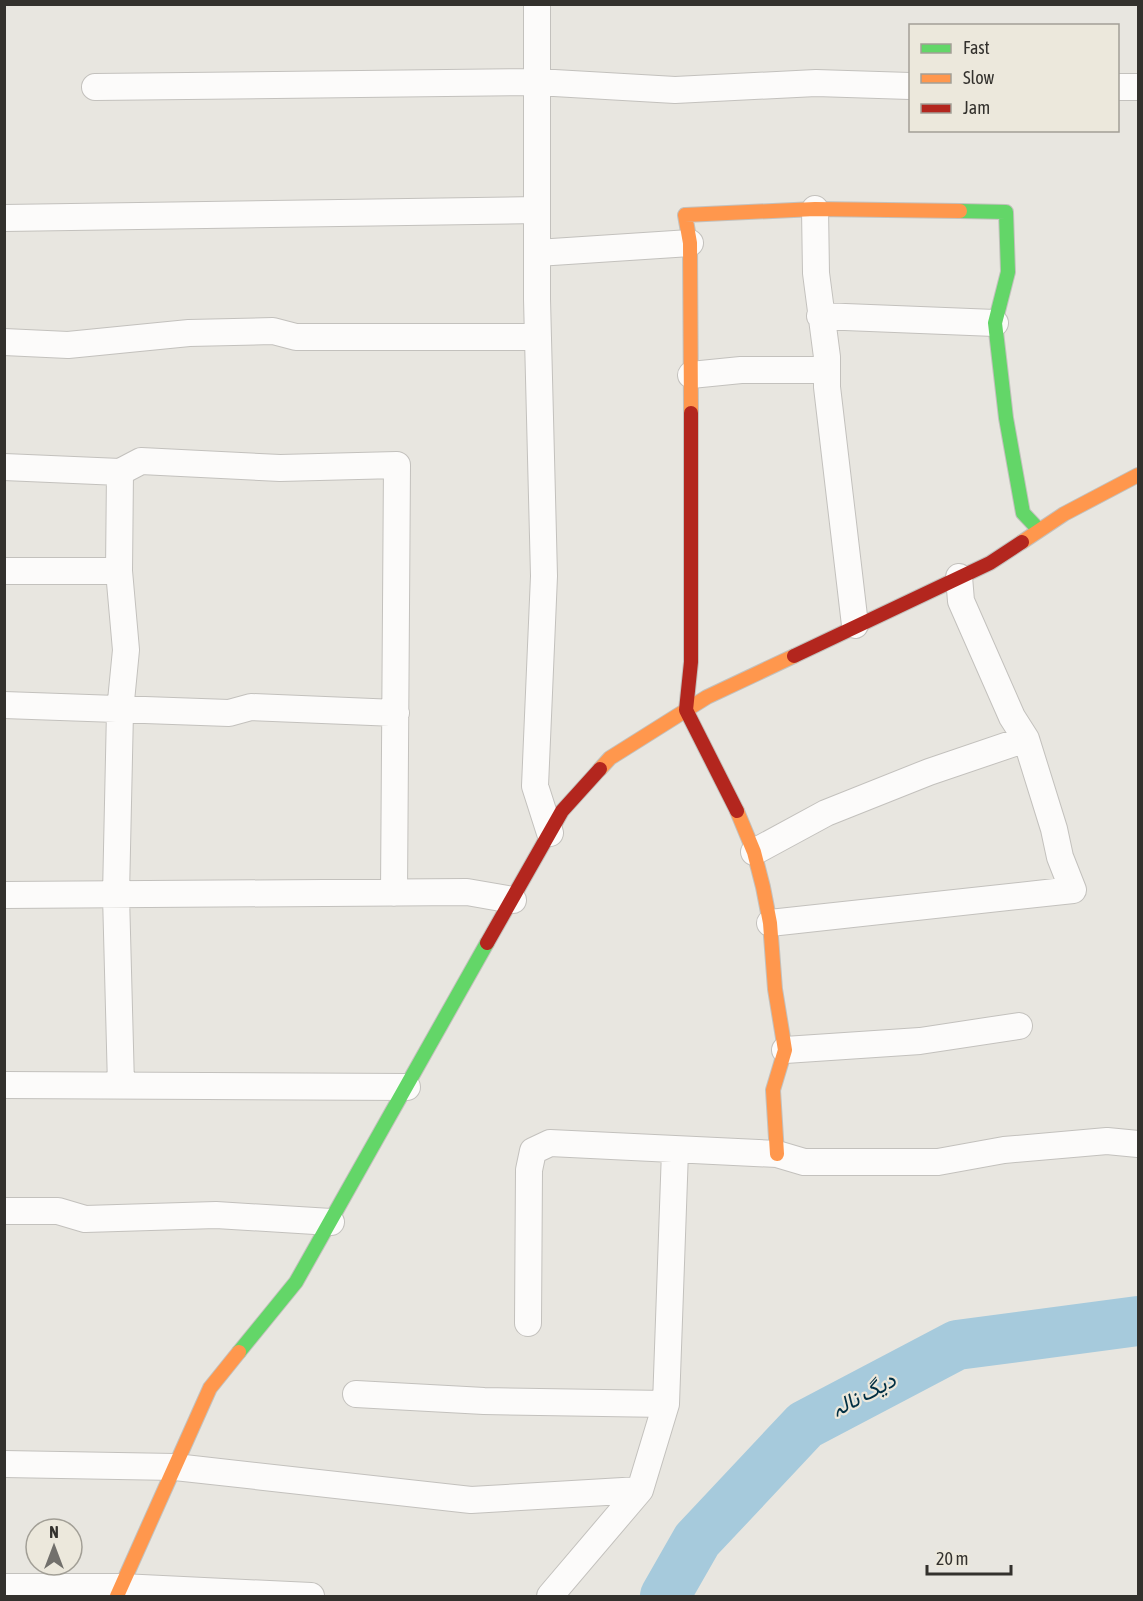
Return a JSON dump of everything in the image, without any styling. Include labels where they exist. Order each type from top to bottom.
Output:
[{"type":"street","points":[[537,4],[538,337],[544,576],[535,786],[550,833]]},
{"type":"street","points":[[95,87],[537,82],[675,90],[816,83],[909,86]]},
{"type":"street","points":[[1119,87],[1138,87]]},
{"type":"street","points":[[815,209],[820,316],[855,626]]},
{"type":"street","points":[[777,1154],[773,1090],[785,1050],[775,989],[771,923],[754,852],[726,786],[686,710],[691,662],[691,375],[690,243],[685,215],[815,209],[1006,212],[1008,272],[995,323],[1006,418],[1023,513],[1039,530]]},
{"type":"street","points":[[4,218],[537,210]]},
{"type":"street","points":[[537,253],[690,243]]},
{"type":"street","points":[[820,316],[995,323]]},
{"type":"street","points":[[4,342],[68,345],[189,333],[273,331],[296,337],[538,337]]},
{"type":"street","points":[[691,375],[741,370],[826,370]]},
{"type":"street","points":[[4,467],[120,472],[141,461],[280,468],[397,465],[394,893]]},
{"type":"street","points":[[120,472],[119,571],[126,650],[120,711],[116,895],[122,1085]]},
{"type":"street","points":[[119,1592],[210,1388],[296,1282],[562,811],[610,758],[706,697],[990,563],[1039,530],[1138,475]]},
{"type":"street","points":[[4,571],[119,571]]},
{"type":"street","points":[[771,923],[1074,890],[1060,857],[1054,829],[1026,740],[1012,717],[961,601],[959,577]]},
{"type":"street","points":[[4,705],[120,711],[229,713],[251,707],[396,713]]},
{"type":"street","points":[[754,852],[826,813],[930,772],[1026,740]]},
{"type":"street","points":[[4,895],[467,892],[513,900]]},
{"type":"street","points":[[785,1050],[920,1041],[1019,1026]]},
{"type":"street","points":[[4,1085],[407,1087]]},
{"type":"street","points":[[528,1323],[529,1170],[532,1151],[550,1143],[675,1151],[777,1154],[804,1162],[938,1162],[1004,1150],[1107,1141],[1138,1144]]},
{"type":"street","points":[[550,1596],[640,1490],[666,1404],[675,1151]]},
{"type":"street","points":[[4,1211],[58,1211],[85,1219],[216,1215],[331,1222]]},
{"type":"street","points":[[356,1394],[484,1401],[666,1404]]},
{"type":"street","points":[[4,1464],[175,1467],[471,1500],[640,1490]]},
{"type":"street","points":[[4,1587],[312,1596]]},
{"type":"waterway","name":"دیگ نالہ","points":[[665,1596],[697,1540],[805,1425],[957,1345],[1138,1321]]},
{"type":"traffic: fast","points":[[960,211],[1006,212],[1008,272],[995,323],[1006,418],[1023,513],[1039,530]]},
{"type":"traffic: fast","points":[[239,1352],[296,1282],[487,943]]},
{"type":"traffic: slow","points":[[691,413],[690,243],[685,215],[815,209],[960,211]]},
{"type":"traffic: slow","points":[[1022,542],[1064,514],[1138,475]]},
{"type":"traffic: slow","points":[[600,769],[610,758],[707,697],[794,656]]},
{"type":"traffic: slow","points":[[737,811],[754,852],[763,887],[770,923],[775,989],[785,1050],[773,1090],[777,1154]]},
{"type":"traffic: slow","points":[[117,1596],[210,1388],[239,1352]]},
{"type":"traffic: jam","points":[[691,413],[691,662],[686,710],[737,811]]},
{"type":"traffic: jam","points":[[794,656],[990,563],[1022,542]]},
{"type":"traffic: jam","points":[[487,943],[562,811],[600,769]]}]
